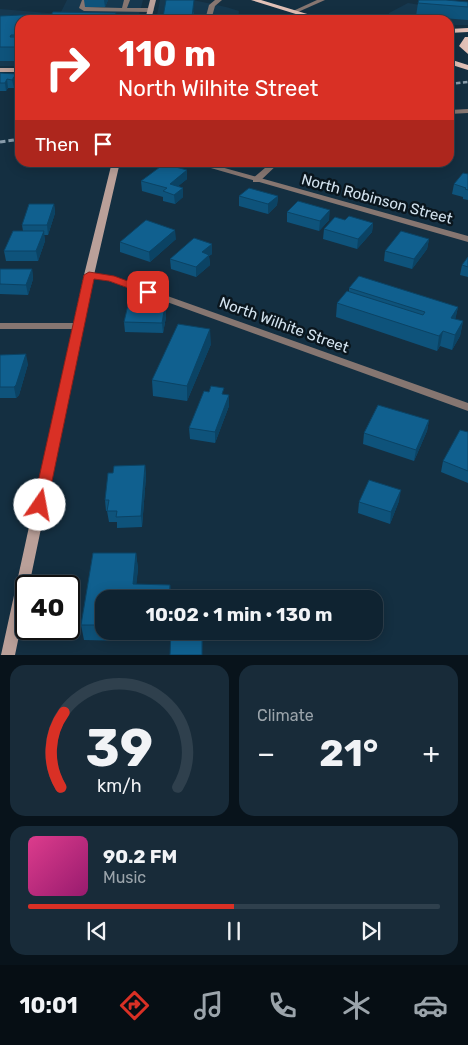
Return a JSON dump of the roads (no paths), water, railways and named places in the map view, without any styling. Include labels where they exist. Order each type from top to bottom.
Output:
[{"type":"main road","points":[[254,0],[266,1],[308,15]]},
{"type":"main road","points":[[454,28],[468,29]]},
{"type":"main road","points":[[454,30],[468,29]]},
{"type":"main road","points":[[468,39],[463,46],[468,52]]},
{"type":"main road","points":[[454,63],[468,68]]},
{"type":"street","points":[[85,0],[82,8],[84,9],[151,10]]},
{"type":"street","points":[[124,10],[127,0]]},
{"type":"street","points":[[150,15],[153,0]]},
{"type":"street","points":[[209,15],[211,8],[219,0]]},
{"type":"street","points":[[296,11],[322,0]]},
{"type":"street","points":[[0,70],[15,70]]},
{"type":"street","points":[[454,112],[468,111]]},
{"type":"street","points":[[0,654],[8,655],[89,275],[115,167]]},
{"type":"street","name":"North Robinson Street","points":[[210,167],[468,239]]},
{"type":"street","points":[[256,180],[271,167]]},
{"type":"street","name":"North Wilhite Street","points":[[89,275],[111,279],[468,408]]},
{"type":"street","points":[[0,326],[78,326]]},
{"type":"railway","points":[[454,83],[468,82]]},
{"type":"railway","points":[[0,142],[15,140]]}]
